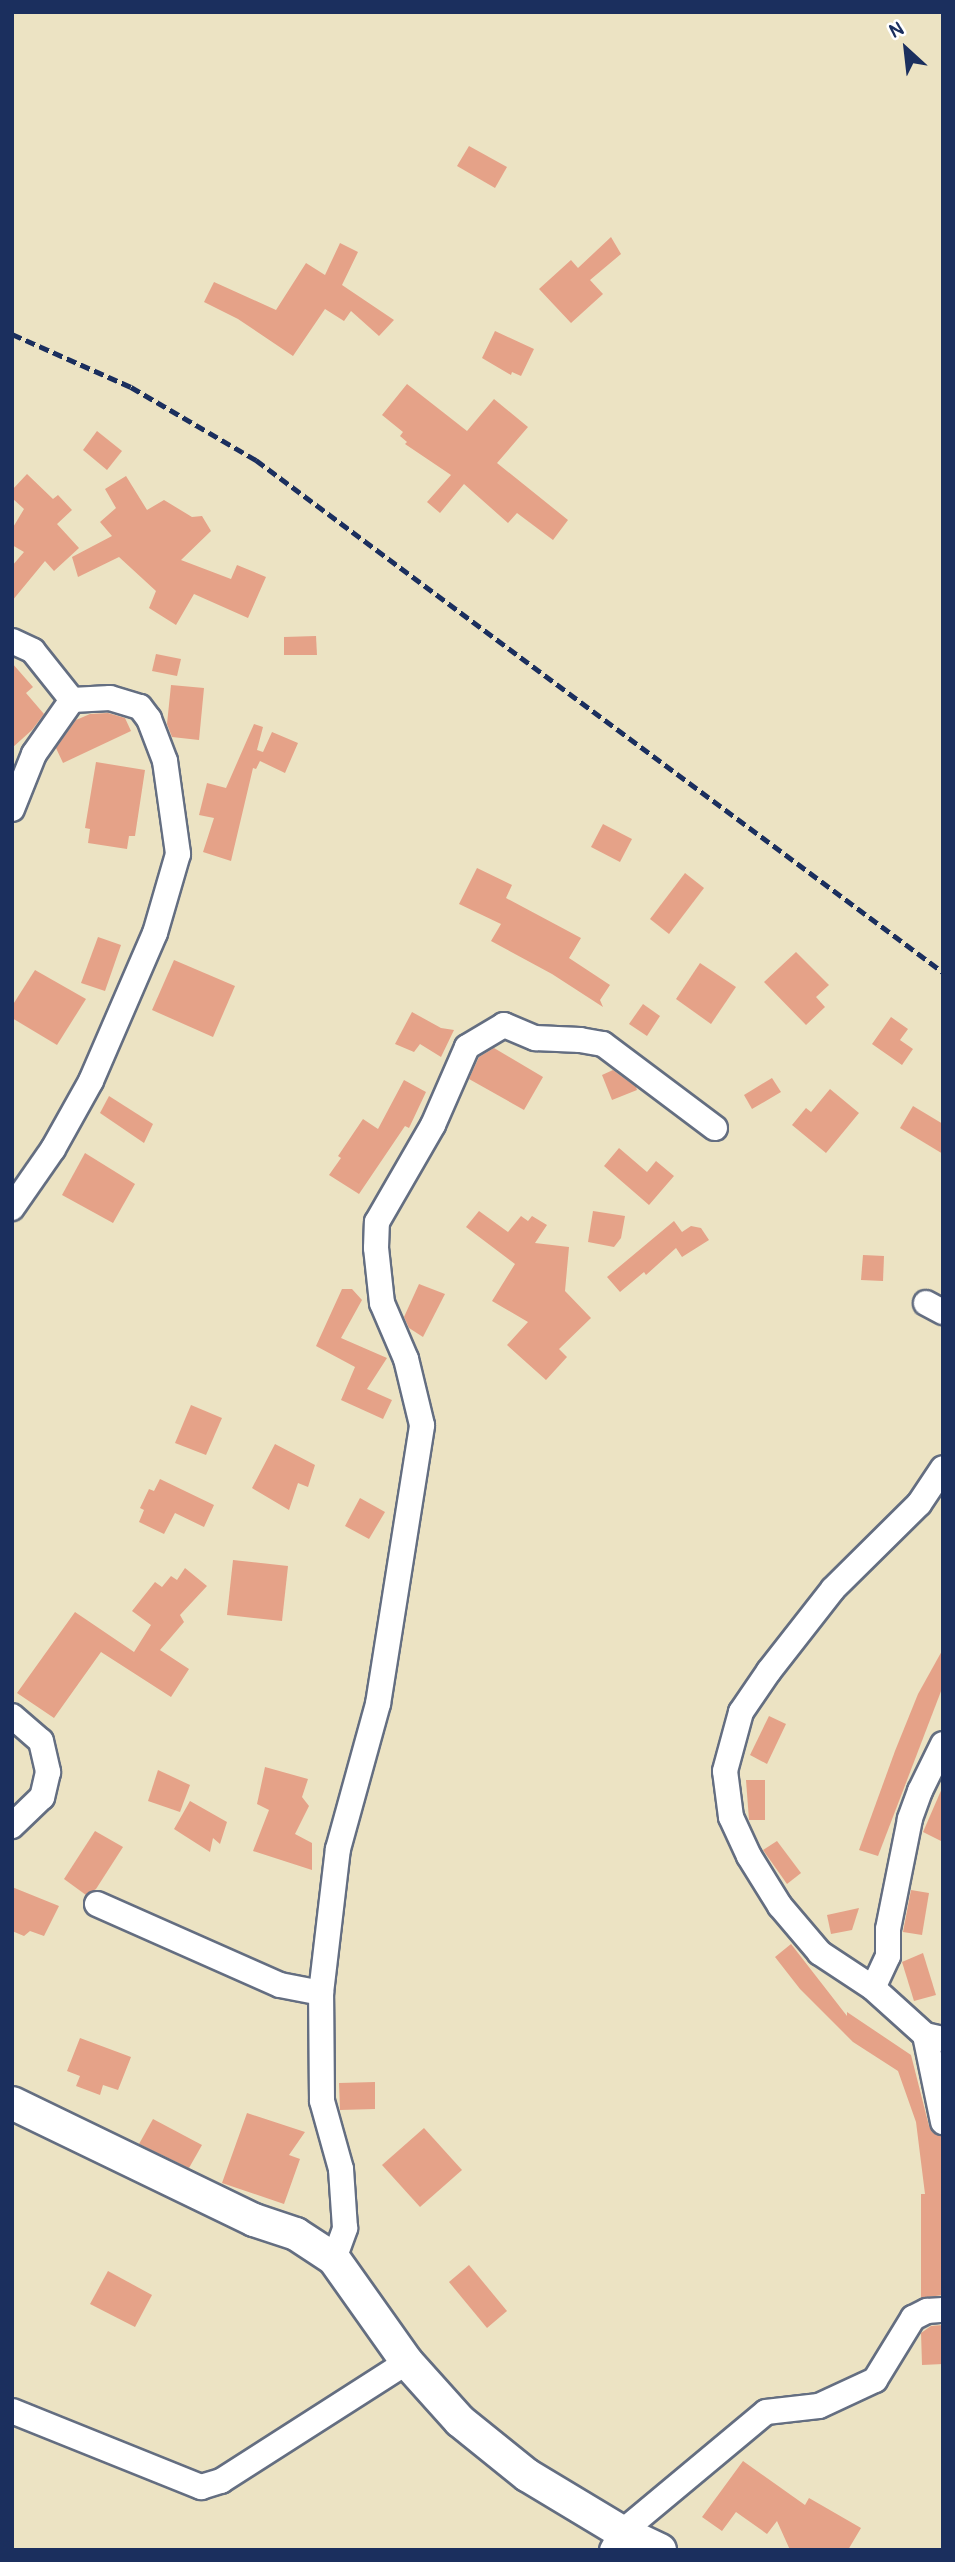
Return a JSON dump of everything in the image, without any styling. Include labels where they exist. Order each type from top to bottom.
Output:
[{"type":"street","points":[[12,640],[33,652],[72,700]]},
{"type":"street","points":[[12,1208],[52,1149],[91,1081],[155,933],[178,854],[164,761],[149,719],[140,707],[110,698],[72,700]]},
{"type":"street","points":[[12,808],[34,754],[72,700]]},
{"type":"street","points":[[12,771],[34,754]]},
{"type":"street","points":[[334,2259],[345,2228],[341,2169],[322,2101],[321,1993],[338,1849],[378,1704],[422,1425],[406,1359],[382,1303],[376,1248],[377,1222],[433,1125],[467,1047],[504,1025],[535,1038],[603,1044],[715,1128]]},
{"type":"street","points":[[943,1468],[919,1504],[833,1589],[769,1671],[741,1712],[725,1771],[731,1817],[749,1856],[780,1906],[820,1953],[873,1988],[934,2037],[943,2122]]},
{"type":"street","points":[[12,1717],[41,1741],[48,1772],[42,1797],[12,1826]]},
{"type":"street","points":[[873,1988],[888,1956],[888,1929],[911,1819],[920,1791],[943,1744]]},
{"type":"street","points":[[97,1904],[280,1984],[321,1993]]},
{"type":"street","points":[[12,2103],[254,2220],[296,2234],[334,2259],[407,2362],[460,2421],[527,2475],[617,2541],[660,2550]]},
{"type":"street","points":[[617,2541],[766,2412],[819,2406],[875,2380],[913,2318],[927,2311],[943,2310]]},
{"type":"street","points":[[12,2411],[201,2487],[221,2480],[407,2362]]},
{"type":"building","points":[[469,146],[507,167],[495,188],[457,166]]},
{"type":"building","points":[[611,237],[621,254],[590,280],[603,294],[571,323],[539,289],[571,260],[578,268]]},
{"type":"building","points":[[340,243],[358,252],[342,285],[394,320],[379,336],[351,311],[344,321],[325,309],[293,356],[238,319],[204,302],[214,282],[276,310],[306,263],[325,275]]},
{"type":"building","points":[[495,331],[534,349],[521,376],[512,372],[511,375],[482,358]]},
{"type":"building","points":[[407,384],[467,431],[494,399],[528,427],[497,463],[568,520],[553,540],[517,513],[508,523],[464,484],[440,513],[427,502],[451,475],[405,444],[407,442],[400,436],[403,432],[382,415]]},
{"type":"building","points":[[97,431],[122,451],[107,470],[83,450]]},
{"type":"building","points":[[27,474],[53,499],[58,495],[72,510],[57,524],[79,548],[54,571],[45,561],[12,601],[12,566],[24,552],[12,545],[12,529],[24,509],[12,498],[12,490]]},
{"type":"building","points":[[126,476],[147,510],[164,500],[192,517],[202,516],[211,531],[181,560],[231,579],[237,565],[266,577],[248,618],[194,594],[176,625],[149,608],[156,591],[119,557],[78,577],[72,557],[112,536],[100,522],[116,508],[105,489]]},
{"type":"building","points":[[316,636],[317,655],[284,655],[284,637]]},
{"type":"building","points":[[156,654],[181,659],[177,676],[152,671]]},
{"type":"building","points":[[12,663],[33,687],[26,693],[44,714],[32,730],[12,748]]},
{"type":"building","points":[[171,685],[204,688],[199,740],[172,737],[167,724]]},
{"type":"building","points":[[108,713],[125,718],[131,731],[63,763],[56,748],[76,720],[90,714]]},
{"type":"building","points":[[254,724],[263,727],[257,750],[263,752],[272,732],[298,743],[285,773],[260,761],[256,769],[253,768],[231,861],[203,852],[214,818],[199,815],[207,783],[226,788]]},
{"type":"building","points":[[96,762],[145,770],[135,836],[129,836],[127,849],[88,843],[90,829],[85,828]]},
{"type":"building","points":[[603,824],[632,839],[620,862],[591,847]]},
{"type":"building","points":[[477,868],[512,885],[506,898],[581,938],[569,958],[610,985],[600,1000],[603,1007],[552,974],[491,941],[501,924],[459,904]]},
{"type":"building","points":[[685,873],[704,888],[669,934],[650,919]]},
{"type":"building","points":[[98,937],[121,945],[105,991],[81,983]]},
{"type":"building","points":[[796,952],[829,985],[816,997],[825,1007],[806,1025],[764,982]]},
{"type":"building","points":[[174,960],[235,986],[213,1037],[152,1010]]},
{"type":"building","points":[[700,963],[736,987],[711,1024],[676,999]]},
{"type":"building","points":[[35,970],[86,999],[57,1045],[12,1018],[12,1006]]},
{"type":"building","points":[[643,1004],[660,1016],[647,1036],[629,1024]]},
{"type":"building","points":[[412,1012],[441,1028],[454,1030],[441,1057],[420,1044],[414,1052],[395,1044]]},
{"type":"building","points":[[891,1017],[908,1029],[900,1040],[913,1049],[902,1065],[872,1044]]},
{"type":"building","points":[[494,1048],[543,1077],[524,1110],[469,1079],[479,1057]]},
{"type":"building","points":[[613,1070],[637,1090],[612,1100],[602,1075]]},
{"type":"building","points":[[772,1078],[781,1092],[752,1109],[744,1095]]},
{"type":"building","points":[[404,1080],[426,1092],[409,1128],[405,1126],[359,1194],[329,1175],[341,1158],[338,1156],[363,1119],[378,1129]]},
{"type":"building","points":[[830,1089],[859,1113],[826,1153],[792,1125],[806,1108],[811,1112]]},
{"type":"building","points":[[109,1096],[153,1124],[144,1143],[100,1113]]},
{"type":"building","points":[[913,1106],[943,1124],[943,1154],[900,1128]]},
{"type":"building","points":[[619,1148],[647,1172],[656,1161],[674,1176],[649,1205],[604,1166]]},
{"type":"building","points":[[85,1153],[135,1184],[113,1223],[62,1195]]},
{"type":"building","points":[[479,1211],[508,1232],[521,1216],[528,1221],[532,1216],[547,1225],[535,1243],[569,1247],[565,1291],[591,1318],[559,1349],[567,1357],[546,1380],[507,1345],[528,1322],[492,1301],[515,1264],[466,1227]]},
{"type":"building","points":[[593,1211],[625,1216],[621,1238],[614,1247],[588,1242]]},
{"type":"building","points":[[674,1221],[682,1232],[691,1226],[701,1228],[709,1240],[682,1257],[676,1248],[646,1275],[644,1272],[620,1292],[607,1277]]},
{"type":"building","points":[[863,1255],[884,1256],[883,1281],[861,1280]]},
{"type":"building","points":[[419,1284],[445,1294],[423,1337],[409,1328],[404,1317]]},
{"type":"building","points":[[342,1289],[352,1289],[362,1300],[341,1338],[387,1358],[367,1389],[392,1400],[383,1419],[341,1400],[355,1367],[316,1346]]},
{"type":"building","points":[[191,1405],[222,1418],[206,1455],[175,1443]]},
{"type":"building","points":[[275,1444],[315,1465],[308,1487],[298,1483],[289,1510],[252,1488]]},
{"type":"building","points":[[160,1479],[214,1505],[204,1527],[175,1513],[164,1534],[139,1522],[144,1510],[140,1508],[149,1489],[154,1491]]},
{"type":"building","points":[[360,1498],[385,1512],[369,1539],[345,1526]]},
{"type":"building","points":[[233,1560],[288,1566],[282,1621],[227,1615]]},
{"type":"building","points":[[185,1568],[207,1586],[180,1615],[184,1622],[160,1650],[189,1669],[171,1697],[101,1652],[54,1718],[17,1693],[75,1612],[134,1652],[151,1625],[132,1611],[155,1582],[162,1587],[171,1576],[177,1580]]},
{"type":"building","points":[[943,1649],[943,1686],[878,1856],[859,1850],[918,1694]]},
{"type":"building","points":[[769,1716],[786,1724],[767,1764],[750,1755]]},
{"type":"building","points":[[265,1767],[308,1779],[302,1797],[309,1806],[295,1834],[312,1843],[312,1870],[253,1851],[269,1810],[257,1804]]},
{"type":"building","points":[[158,1770],[190,1785],[180,1812],[148,1801]]},
{"type":"building","points":[[746,1780],[765,1780],[765,1820],[749,1820]]},
{"type":"building","points":[[943,1786],[943,1842],[923,1832]]},
{"type":"building","points":[[190,1801],[227,1822],[220,1844],[213,1838],[210,1852],[174,1829]]},
{"type":"building","points":[[95,1831],[123,1847],[96,1889],[86,1895],[64,1879]]},
{"type":"building","points":[[777,1841],[801,1873],[787,1884],[763,1850]]},
{"type":"building","points":[[12,1887],[59,1906],[44,1936],[30,1931],[24,1936],[12,1931]]},
{"type":"building","points":[[911,1890],[929,1893],[922,1935],[903,1932]]},
{"type":"building","points":[[859,1908],[852,1930],[831,1934],[827,1915]]},
{"type":"building","points":[[791,1944],[847,2016],[847,2012],[911,2055],[929,2126],[932,2132],[943,2136],[943,2295],[921,2298],[921,2194],[925,2194],[916,2122],[898,2071],[853,2042],[800,1989],[775,1957]]},
{"type":"building","points":[[923,1953],[936,1995],[914,2001],[902,1962]]},
{"type":"building","points":[[80,2038],[131,2057],[118,2090],[103,2085],[100,2095],[76,2086],[80,2076],[67,2071]]},
{"type":"building","points":[[375,2082],[375,2109],[340,2110],[339,2083]]},
{"type":"building","points":[[247,2113],[305,2132],[289,2155],[300,2159],[284,2204],[222,2183]]},
{"type":"building","points":[[153,2119],[202,2145],[189,2168],[139,2144]]},
{"type":"building","points":[[424,2128],[462,2170],[420,2207],[382,2165]]},
{"type":"building","points":[[469,2265],[507,2311],[487,2328],[449,2282]]},
{"type":"building","points":[[108,2271],[152,2295],[135,2327],[90,2304]]},
{"type":"building","points":[[943,2325],[943,2364],[922,2365],[921,2333],[931,2326]]},
{"type":"building","points":[[743,2461],[805,2505],[809,2498],[861,2528],[848,2550],[790,2550],[777,2521],[767,2534],[736,2512],[722,2531],[702,2517]]},
{"type":"railway","points":[[12,334],[131,387],[256,460],[943,972]]}]
